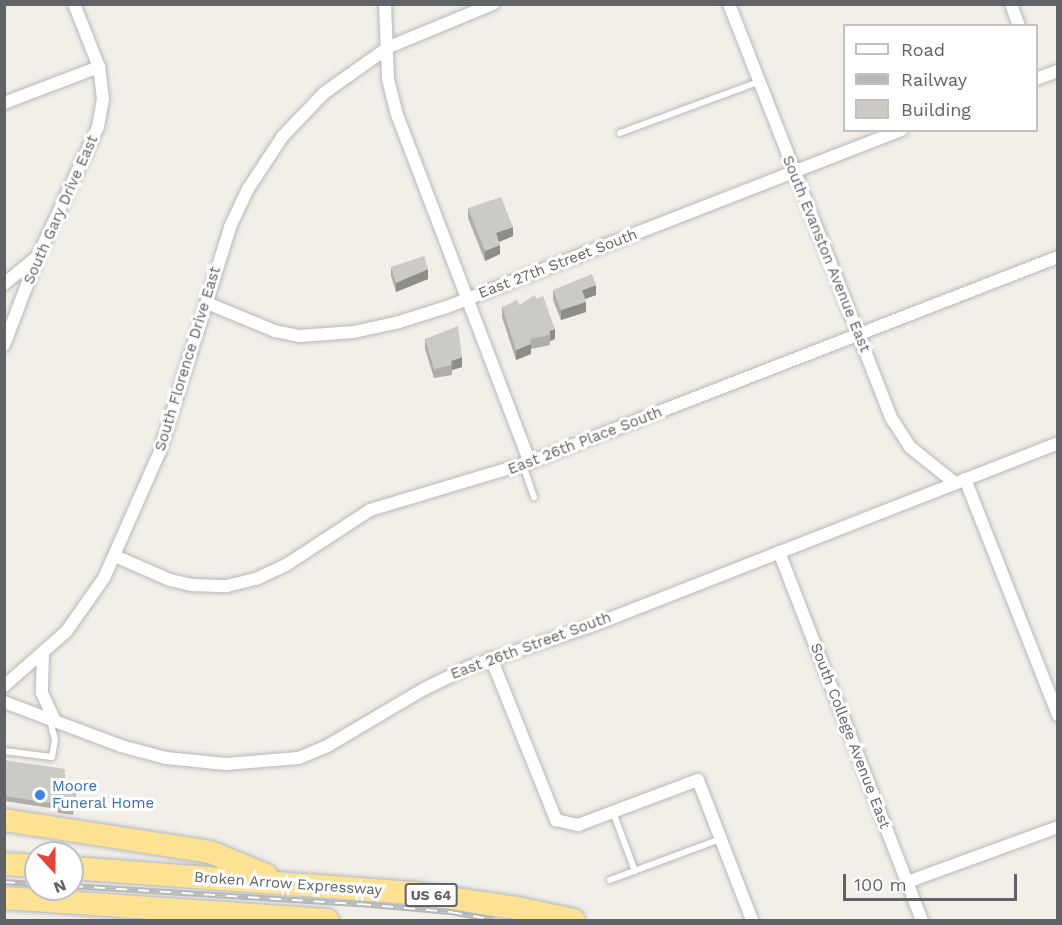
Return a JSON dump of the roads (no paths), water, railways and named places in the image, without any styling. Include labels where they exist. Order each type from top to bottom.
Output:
[{"type":"highway","points":[[4,820],[210,852],[287,883]]},
{"type":"highway","points":[[4,864],[24,865]]},
{"type":"highway","name":"Broken Arrow Expressway","points":[[84,869],[452,897],[574,921]]},
{"type":"highway","points":[[11,899],[327,921]]},
{"type":"street","points":[[385,4],[389,47],[388,79],[396,112],[527,464]]},
{"type":"street","name":"South Florence Drive East","points":[[4,686],[43,656],[84,609],[115,556],[160,451],[230,227],[248,189],[283,136],[324,93],[389,47],[493,4]]},
{"type":"street","points":[[1011,4],[1018,24]]},
{"type":"street","name":"South Gary Drive East","points":[[5,339],[38,256],[98,127],[103,99],[99,67],[75,6]]},
{"type":"street","name":"South Evanston Avenue East","points":[[733,6],[758,82],[793,173],[899,433],[925,461],[960,481]]},
{"type":"street","points":[[4,103],[99,67]]},
{"type":"street","points":[[1038,76],[1058,70]]},
{"type":"street","name":"East 27th Street South","points":[[207,303],[275,331],[324,336],[399,322],[467,299],[897,132]]},
{"type":"street","points":[[4,285],[38,256]]},
{"type":"street","name":"East 26th Place South","points":[[115,556],[181,583],[209,586],[242,583],[286,565],[370,510],[527,464],[1058,257]]},
{"type":"street","name":"East 26th Street South","points":[[4,702],[166,758],[215,764],[272,763],[299,758],[329,746],[424,688],[491,658],[594,625],[1058,444]]},
{"type":"street","points":[[960,481],[1058,715]]},
{"type":"street","name":"South College Avenue East","points":[[778,552],[922,921]]},
{"type":"street","points":[[43,656],[42,693],[52,720]]},
{"type":"street","points":[[491,658],[552,813],[562,824],[578,825],[698,780],[752,921]]},
{"type":"street","points":[[908,882],[1058,826]]},
{"type":"lane","points":[[620,133],[758,82]]},
{"type":"lane","points":[[527,464],[534,497]]},
{"type":"lane","points":[[4,751],[52,757],[55,740],[52,720]]},
{"type":"lane","points":[[613,812],[635,871]]},
{"type":"lane","points":[[610,880],[721,839]]},
{"type":"railway","points":[[4,882],[24,883]]},
{"type":"railway","points":[[84,887],[360,904],[451,912],[494,920]]},
{"type":"place","name":"Moore Funeral Home","points":[[40,795]]}]
